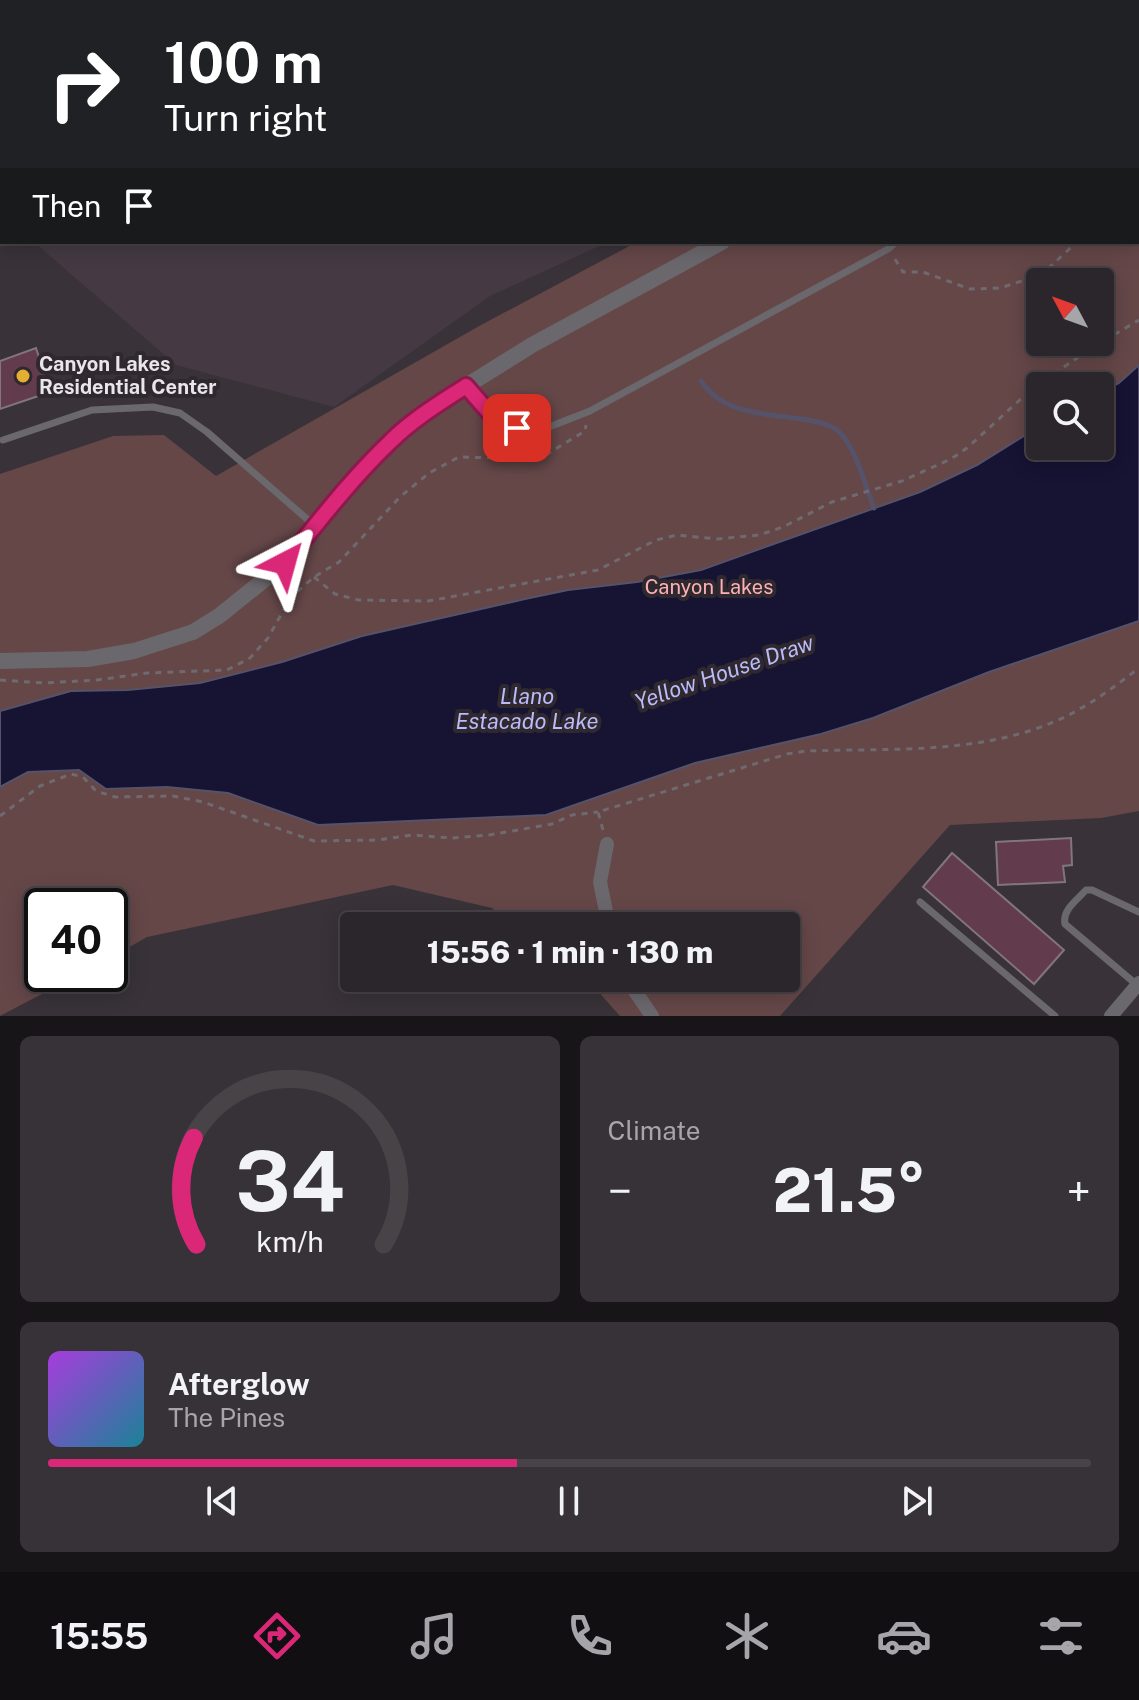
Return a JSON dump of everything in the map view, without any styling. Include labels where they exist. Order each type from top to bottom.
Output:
[{"type":"street","points":[[0,661],[88,659],[134,651],[193,632],[219,616],[285,563],[358,475],[392,439],[431,408],[532,345],[718,244]]},
{"type":"street","points":[[606,912],[600,882],[607,844]]},
{"type":"street","points":[[1111,1016],[1138,984]]},
{"type":"street","points":[[636,992],[652,1016]]},
{"type":"lane","points":[[466,386],[499,424],[536,432],[590,411],[894,244]]},
{"type":"lane","points":[[3,440],[92,410],[153,407],[180,413],[207,432],[315,526]]},
{"type":"lane","points":[[1138,984],[1063,920],[1065,913],[1086,890],[1139,912]]},
{"type":"lane","points":[[920,902],[1055,1016]]},
{"type":"path","points":[[888,249],[903,272],[923,272],[970,289],[1000,288],[1041,275],[1075,244]]},
{"type":"path","points":[[314,577],[335,594],[359,600],[428,601],[598,570],[656,540],[677,535],[717,539],[759,535],[783,527],[832,502],[902,481],[951,459],[1034,387],[1139,320]]},
{"type":"path","points":[[0,680],[44,683],[147,673],[227,670],[250,658],[268,638],[291,597],[314,577],[339,562],[400,497],[429,473],[459,457],[539,459],[585,431],[590,411]]},
{"type":"path","points":[[0,816],[40,786],[71,774],[83,777],[96,791],[115,797],[173,796],[203,802],[314,841],[378,840],[412,835],[452,838],[489,835],[552,824],[572,815],[598,812],[747,764],[796,752],[931,748],[995,741],[1055,722],[1080,710],[1139,668]]},
{"type":"path","points":[[598,812],[607,844]]},
{"type":"shaded area","points":[[36,244],[604,244],[490,296],[334,407],[176,365]]},
{"type":"green space","name":"Canyon Lakes","points":[[633,244],[1139,244],[1139,811],[1101,818],[950,825],[780,1016],[620,1016],[599,992],[800,992],[800,912],[496,912],[492,908],[393,885],[147,937],[128,948],[128,888],[24,888],[24,992],[46,992],[0,1016],[0,474],[113,436],[164,435],[216,476],[481,325]]},
{"type":"water","name":"Llano Estacado Lake","points":[[1139,365],[1139,621],[989,672],[873,718],[821,734],[695,763],[546,815],[318,825],[228,793],[167,787],[106,789],[79,770],[28,772],[0,787],[0,711],[71,691],[128,690],[200,683],[282,662],[362,636],[525,599],[701,570],[920,492],[977,465],[1026,435],[1026,460],[1114,460],[1114,386]]},
{"type":"building","name":"Canyon Lakes Residential Center","points":[[36,348],[50,392],[0,409],[0,361]]},
{"type":"building","points":[[1071,838],[1072,865],[1063,866],[1065,882],[998,885],[996,842]]},
{"type":"building","points":[[952,853],[1064,950],[1034,984],[923,887]]},
{"type":"waterway","points":[[701,381],[711,393],[735,407],[816,422],[837,430],[855,456],[874,508]]},
{"type":"place","name":"Canyon Lakes Residential Center","points":[[23,376]]},
{"type":"route","points":[[285,563],[392,439],[431,408],[466,386],[499,424],[517,428]]},
{"type":"water label","name":"Yellow House Draw","points":[[724,672]]}]
